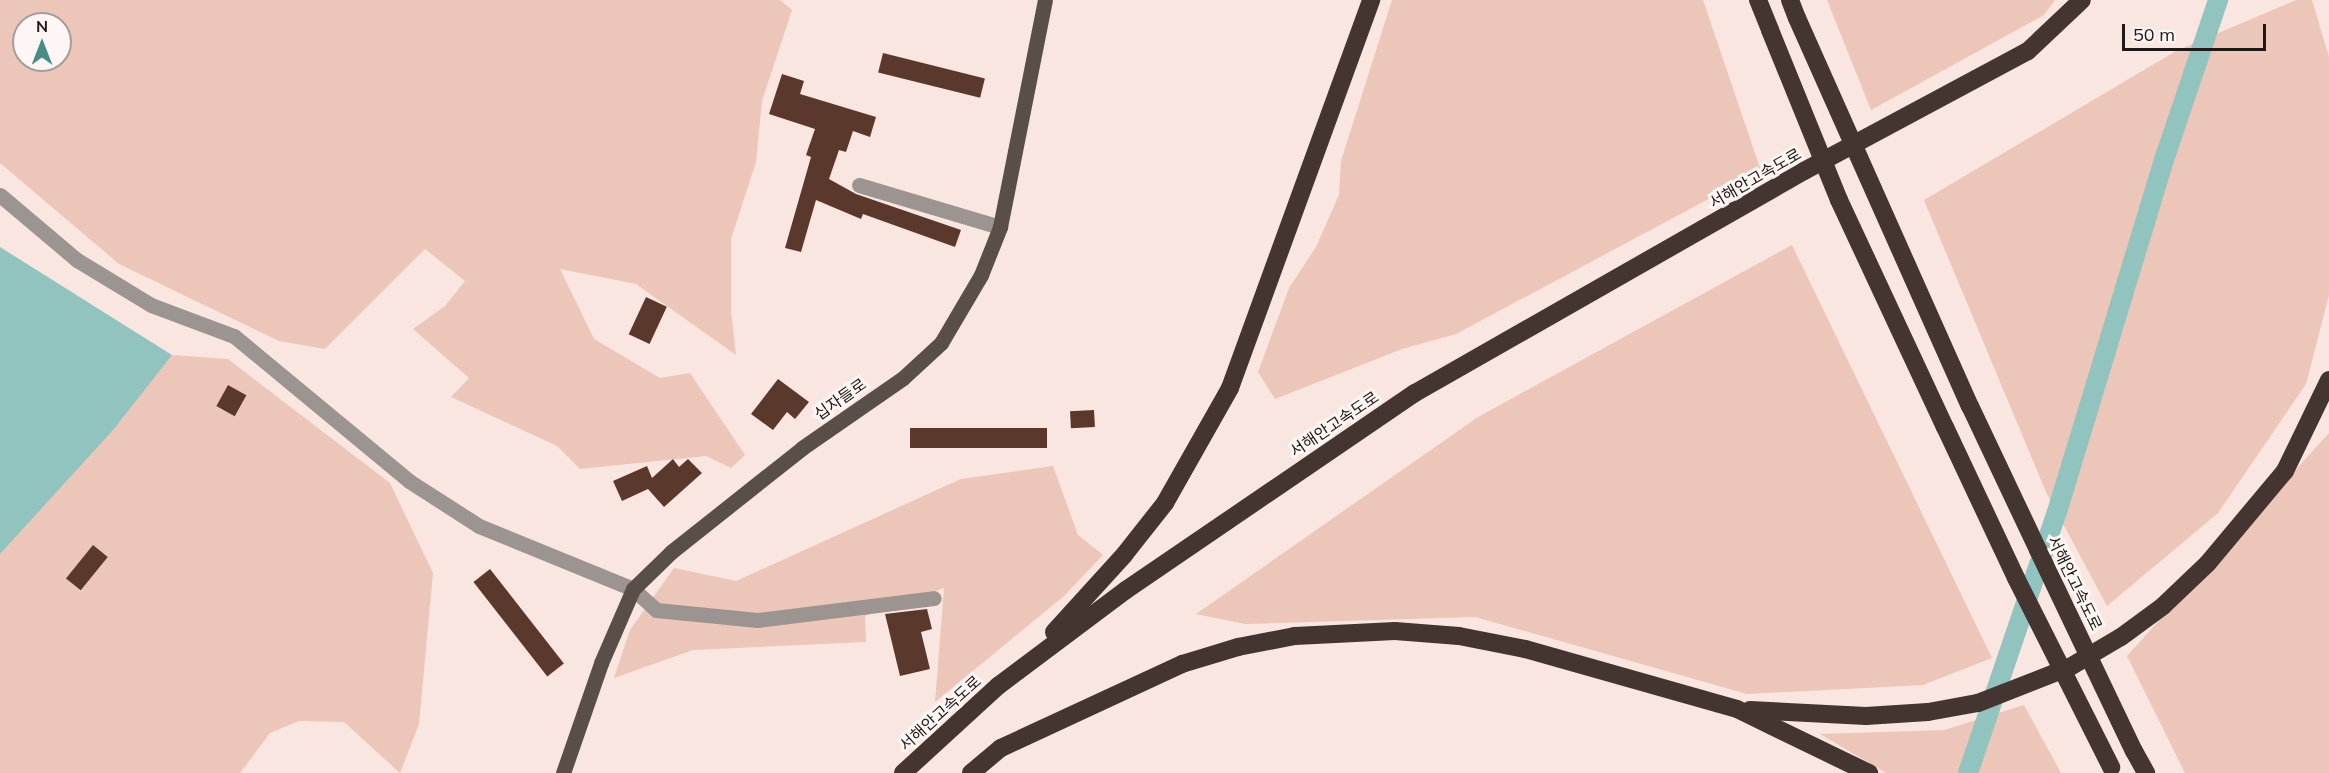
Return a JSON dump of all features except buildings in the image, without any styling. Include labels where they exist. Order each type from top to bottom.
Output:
[{"type":"highway","points":[[998,687],[1068,618],[1124,555],[1165,503],[1198,448],[1251,338],[1371,0]]},
{"type":"highway","name":"서해안고속도로","points":[[1758,0],[1839,200],[2016,578],[2112,770]]},
{"type":"highway","name":"서해안고속도로","points":[[1790,0],[1796,9],[1970,406],[2146,773]]},
{"type":"highway","name":"서해안고속도로","points":[[903,773],[998,687],[1126,590],[1415,393],[1804,171],[2028,51],[2082,0]]},
{"type":"highway","points":[[1737,709],[1866,716],[1928,712],[1978,702],[2018,689],[2070,667],[2121,638],[2163,606],[2208,563],[2285,471],[2329,380]]},
{"type":"highway","points":[[971,773],[1001,748],[1154,675],[1238,647],[1295,636],[1395,631],[1490,641],[1737,709],[1869,773]]},
{"type":"main road","name":"십자들로","points":[[565,770],[601,663],[633,589],[670,552],[802,448],[903,378],[941,343],[981,275],[1000,227],[1045,0]]},
{"type":"street","points":[[859,185],[1000,227]]},
{"type":"street","points":[[0,195],[86,266],[151,305],[234,336],[409,481],[479,526],[633,589],[657,610],[758,620],[934,598]]},
{"type":"shaded area","points":[[0,0],[780,0],[792,10],[762,101],[756,162],[731,239],[731,311],[736,355],[636,284],[560,269],[594,339],[660,378],[690,373],[745,455],[731,468],[706,456],[580,469],[557,446],[451,397],[469,378],[413,329],[445,306],[465,281],[425,249],[325,349],[279,341],[119,264],[0,163]]},
{"type":"shaded area","points":[[1392,0],[1703,0],[1761,171],[1456,334],[1402,349],[1275,399],[1258,372],[1289,288],[1316,247],[1339,195],[1341,161]]},
{"type":"shaded area","points":[[1827,0],[2055,0],[2044,15],[1871,110]]},
{"type":"shaded area","points":[[2296,0],[2312,0],[2329,57],[2329,295],[2306,384],[2218,513],[2107,606],[2046,492],[1924,200],[2176,51]]},
{"type":"shaded area","points":[[1792,245],[1992,658],[1923,685],[1747,694],[1475,617],[1245,624],[1196,614],[1478,417]]},
{"type":"shaded area","points":[[172,355],[228,359],[390,483],[433,573],[419,724],[400,773],[344,722],[299,721],[270,733],[240,773],[0,773],[0,554]]},
{"type":"shaded area","points":[[2329,433],[2329,773],[2185,773],[2127,656]]},
{"type":"shaded area","points":[[1053,466],[1078,535],[1103,555],[1064,596],[935,702],[944,588],[865,616],[866,642],[693,650],[614,678],[630,630],[674,568],[736,581],[961,479]]},
{"type":"shaded area","points":[[2024,705],[2061,773],[1886,773],[1820,734],[1944,730]]},
{"type":"water","points":[[0,247],[172,355],[113,430],[0,554]]},
{"type":"waterway","points":[[1968,773],[2057,512],[2166,154],[2218,0]]}]
